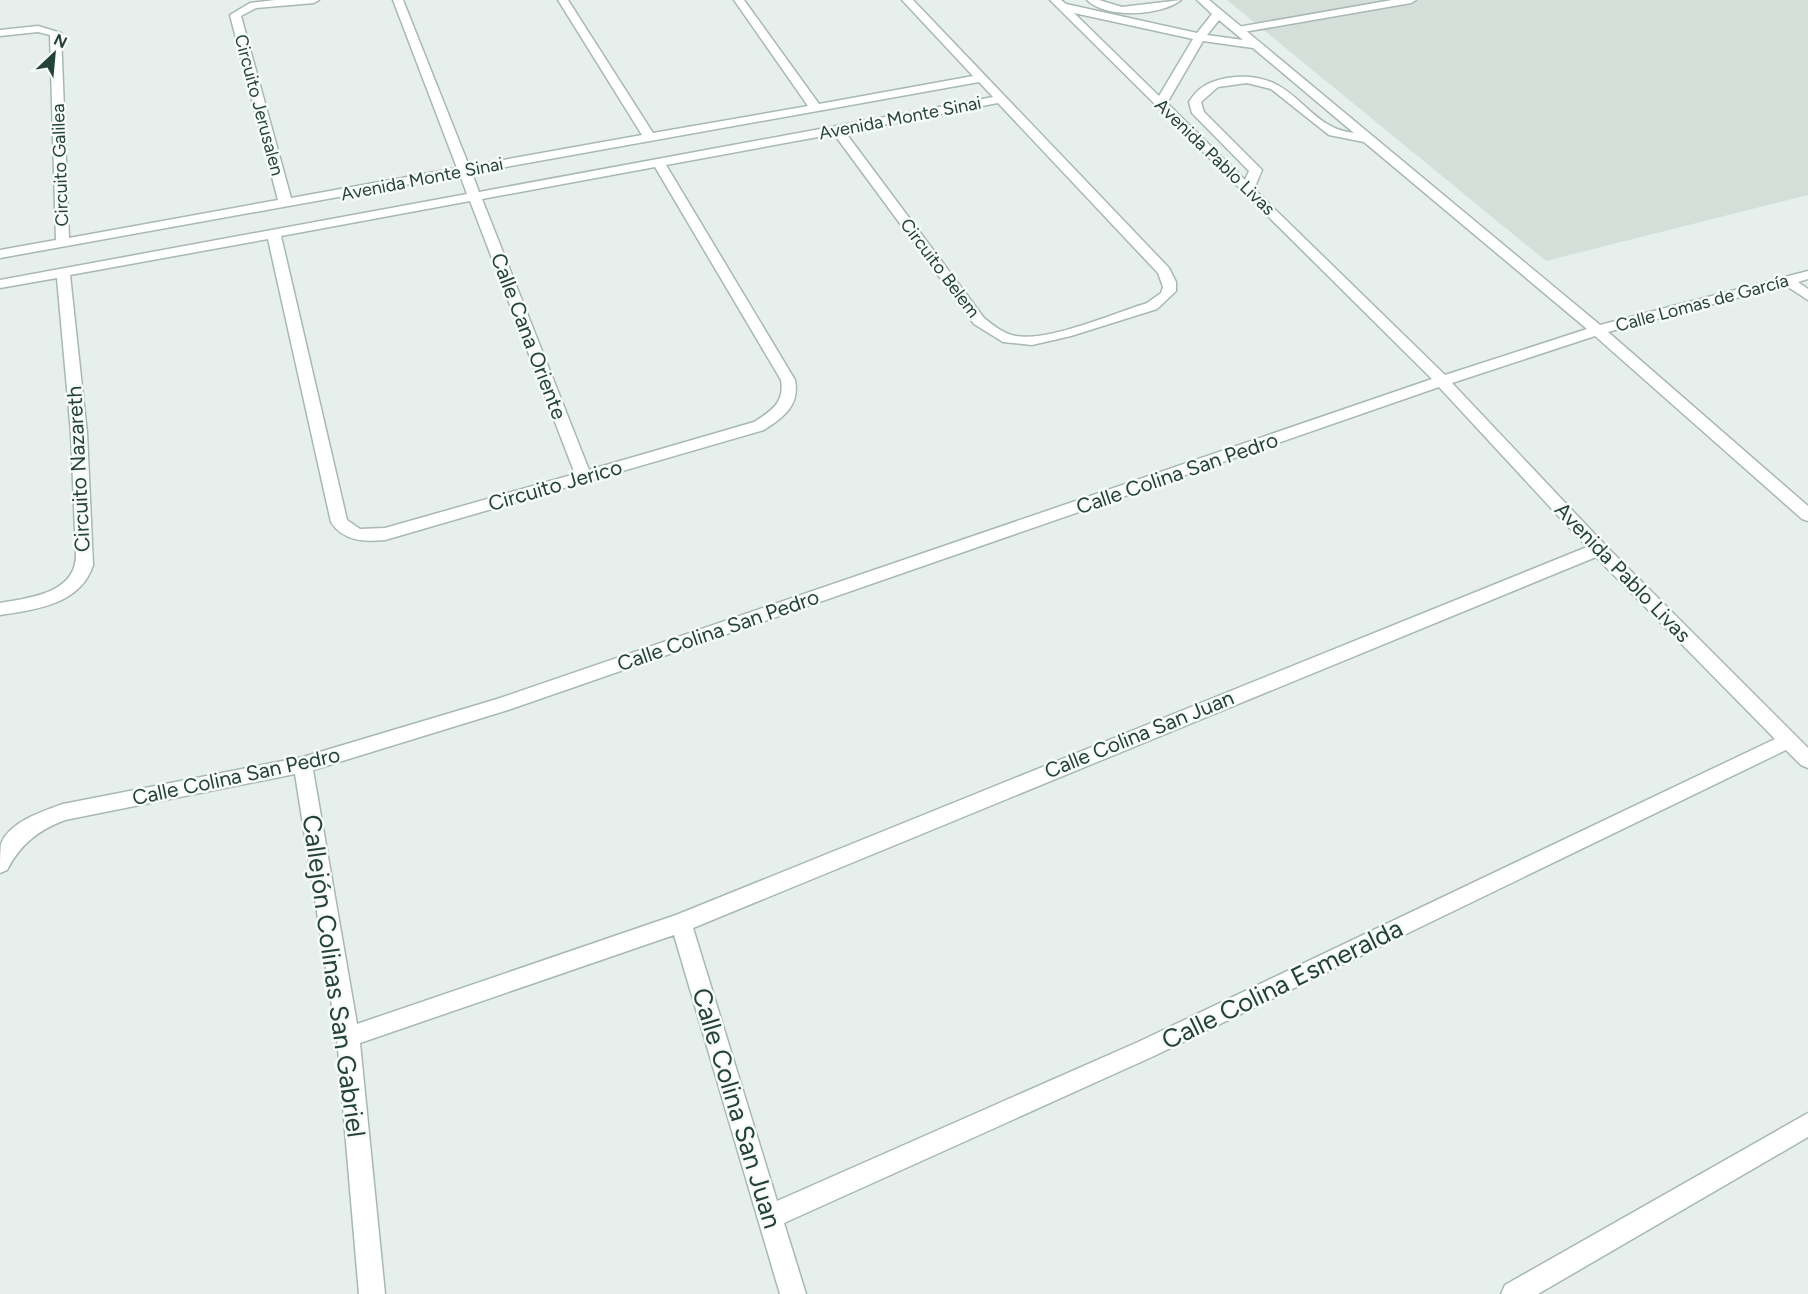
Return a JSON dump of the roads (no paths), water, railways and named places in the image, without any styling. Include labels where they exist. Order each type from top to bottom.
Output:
[{"type":"street","name":"Circuito Jerusalen","points":[[286,204],[235,15],[255,5],[314,0]]},
{"type":"street","name":"Calle Cana Oriente","points":[[398,0],[462,170],[475,196],[584,476]]},
{"type":"street","points":[[563,0],[650,138]]},
{"type":"street","points":[[739,0],[816,108]]},
{"type":"street","points":[[907,0],[983,78]]},
{"type":"street","points":[[1092,0],[1115,10],[1130,10],[1176,0]]},
{"type":"street","points":[[1202,0],[1597,330],[1808,515]]},
{"type":"street","points":[[1238,30],[1411,0]]},
{"type":"street","points":[[1059,4],[1199,37],[1256,45]]},
{"type":"street","name":"Avenida Pablo Livas","points":[[1059,4],[1375,313],[1599,549],[1808,760]]},
{"type":"street","points":[[1161,103],[1199,37],[1218,13]]},
{"type":"street","name":"Circuito Galilea","points":[[0,33],[38,29],[55,33],[63,244]]},
{"type":"street","name":"Avenida Monte Sinai","points":[[0,254],[983,78],[1002,99]]},
{"type":"street","points":[[1248,189],[1256,170],[1198,113],[1195,102],[1199,93],[1212,85],[1238,79],[1272,83],[1334,133],[1367,139]]},
{"type":"street","name":"Avenida Monte Sinai","points":[[0,284],[1002,99]]},
{"type":"street","name":"Circuito Belem","points":[[837,130],[979,321],[992,333],[1023,341],[1042,339],[1152,306],[1164,299],[1171,291],[1171,282],[1164,271],[1002,99]]},
{"type":"street","name":"Circuito Jerico","points":[[273,232],[339,522],[348,532],[362,536],[385,534],[759,426],[782,409],[792,392],[788,380],[659,163]]},
{"type":"street","name":"Circuito Nazareth","points":[[0,609],[22,606],[62,593],[74,583],[83,569],[83,502],[63,273]]},
{"type":"street","name":"Calle Lomas de García","points":[[1442,381],[1597,330],[1808,275]]},
{"type":"street","points":[[1787,280],[1808,296]]},
{"type":"street","name":"Calle Colina San Pedro","points":[[0,864],[17,836],[35,822],[63,812],[303,765],[501,705],[1442,381]]},
{"type":"street","name":"Calle Colina San Juan","points":[[348,1037],[681,923],[1599,549]]},
{"type":"street","name":"Calle Colina Esmeralda","points":[[770,1217],[1146,1049],[1788,741]]},
{"type":"street","name":"Callejón Colinas San Gabriel","points":[[303,765],[348,1037],[372,1294]]},
{"type":"street","name":"Calle Colina San Juan","points":[[681,923],[793,1294]]},
{"type":"street","points":[[1514,1294],[1808,1124]]}]
